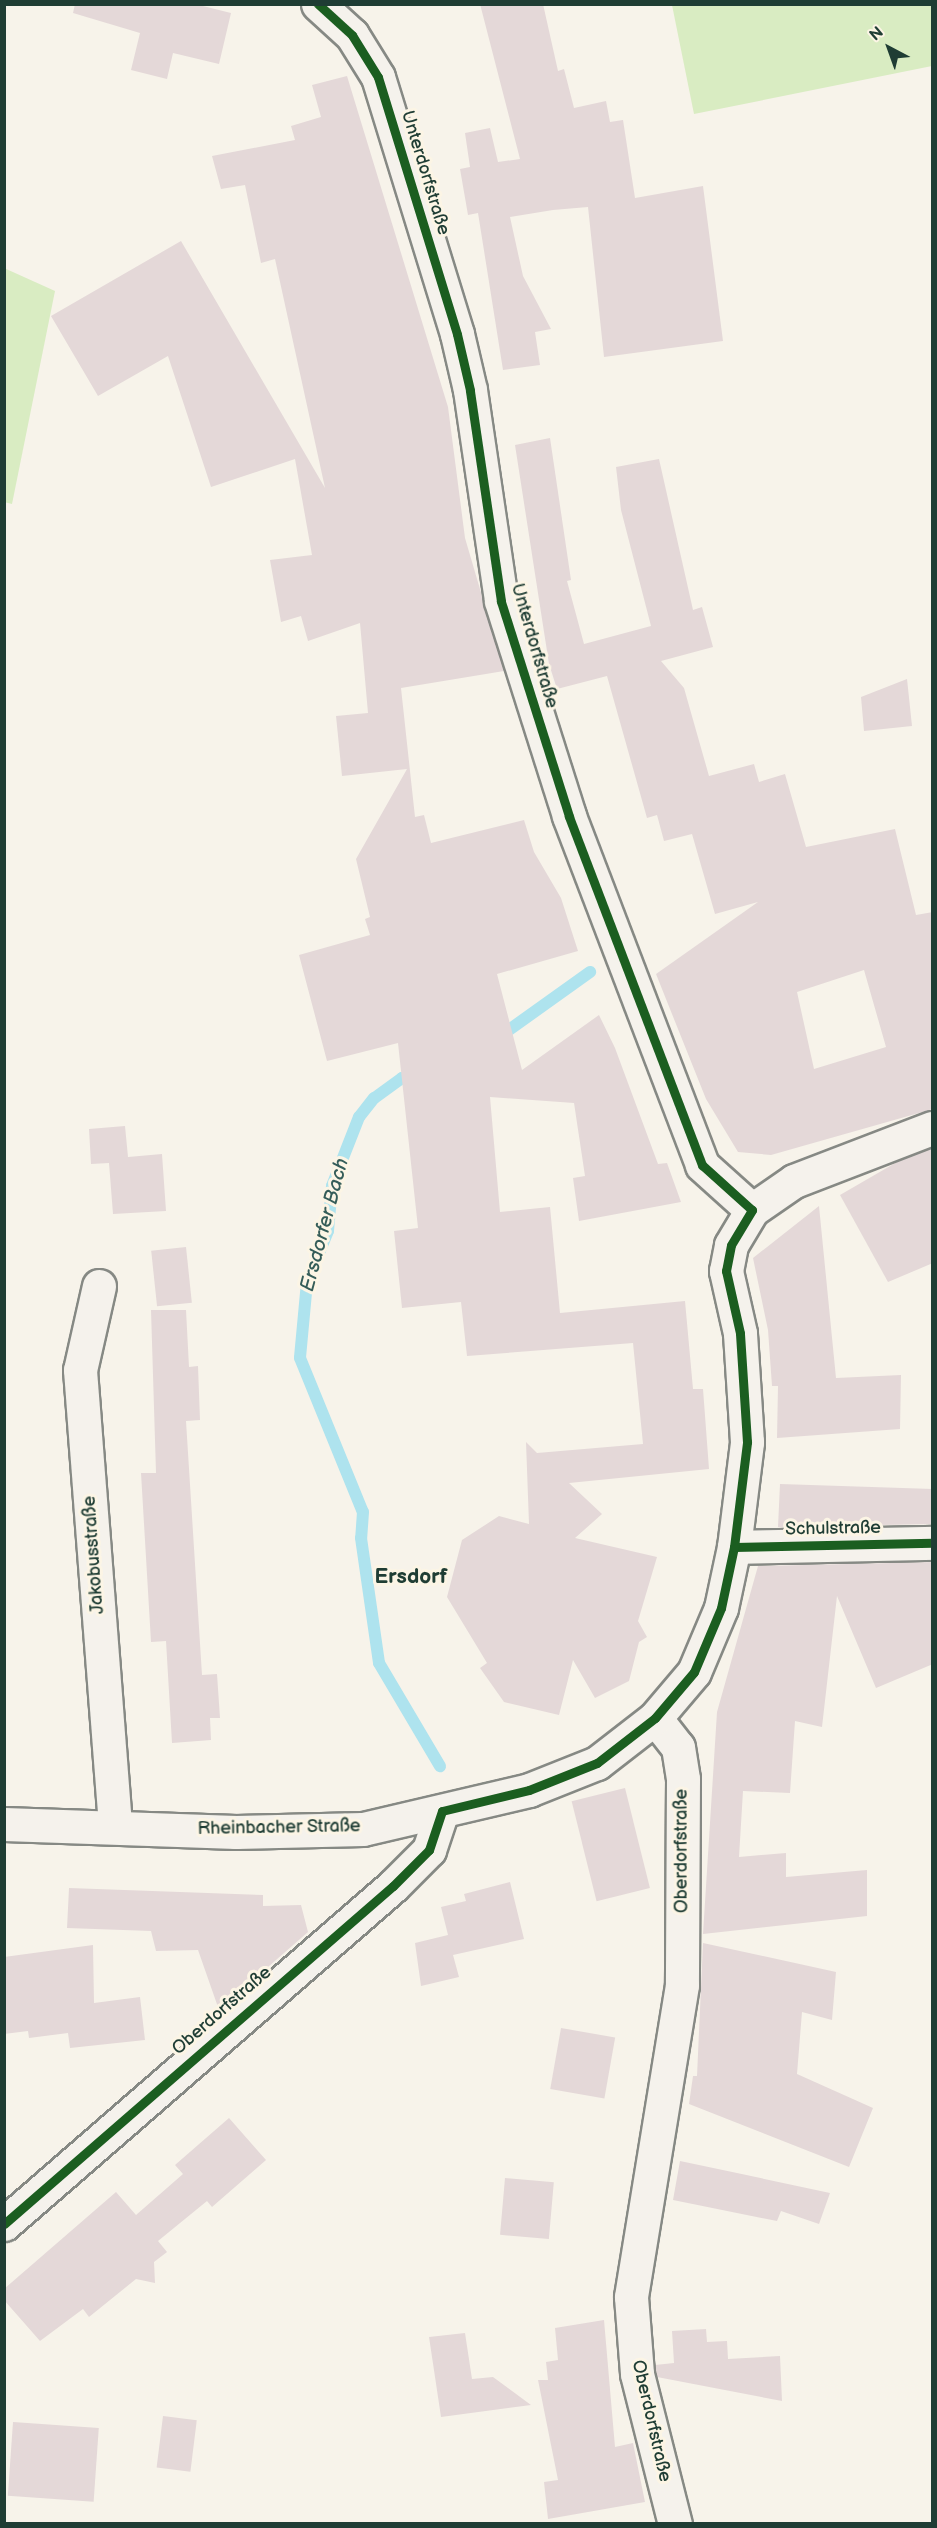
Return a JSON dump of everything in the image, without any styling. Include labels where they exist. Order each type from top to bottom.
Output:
[{"type":"street","name":"Unterdorfstraße","points":[[318,4],[352,34],[378,77],[470,390],[501,601],[569,816],[702,1165],[752,1210]]},
{"type":"street","name":"Rheinbacher Straße","points":[[4,1824],[115,1825],[236,1832],[363,1829],[530,1791],[597,1763],[655,1718],[694,1672],[721,1608],[734,1547],[747,1443],[740,1333],[726,1270],[731,1245],[752,1210],[794,1181],[933,1128]]},
{"type":"street","name":"Jakobusstraße","points":[[99,1286],[80,1370],[115,1825]]},
{"type":"street","name":"Schulstraße","points":[[734,1547],[933,1543]]},
{"type":"street","name":"Oberdorfstraße","points":[[655,1718],[678,1747],[682,1779],[682,1985],[631,2297],[637,2374],[675,2523]]},
{"type":"street","name":"Oberdorfstraße","points":[[4,2224],[393,1886],[429,1850],[442,1812]]},
{"type":"green space","points":[[672,5],[932,5],[932,66],[694,114]]},
{"type":"green space","points":[[4,268],[55,291],[12,504],[4,502]]},
{"type":"building","points":[[75,4],[195,4],[231,13],[219,64],[173,53],[167,79],[131,70],[140,33],[73,13]]},
{"type":"building","points":[[480,4],[543,4],[558,71],[564,69],[574,108],[606,101],[610,122],[623,120],[635,198],[703,186],[723,341],[604,357],[588,207],[553,210],[510,217],[523,276],[551,329],[535,332],[540,365],[503,370],[478,213],[468,215],[460,169],[470,167],[465,133],[490,128],[498,162],[520,159]]},
{"type":"building","points":[[347,76],[448,407],[465,538],[504,671],[401,688],[415,817],[424,815],[431,843],[524,820],[534,852],[561,898],[578,951],[497,974],[522,1070],[599,1015],[615,1048],[658,1164],[667,1163],[681,1202],[579,1221],[573,1178],[585,1176],[574,1103],[490,1097],[500,1212],[550,1207],[560,1313],[685,1301],[693,1389],[703,1389],[709,1469],[569,1483],[602,1514],[575,1538],[657,1557],[638,1621],[647,1637],[639,1642],[629,1681],[595,1698],[573,1660],[559,1715],[504,1702],[480,1668],[487,1663],[447,1597],[462,1540],[499,1516],[529,1524],[526,1442],[537,1453],[643,1444],[633,1343],[467,1356],[461,1302],[402,1308],[394,1231],[418,1228],[398,1043],[327,1061],[299,955],[370,935],[365,919],[370,917],[356,859],[407,769],[342,776],[336,716],[368,713],[360,623],[308,641],[301,616],[281,622],[270,560],[312,555],[295,459],[211,487],[168,356],[98,396],[51,316],[181,241],[325,488],[275,259],[261,263],[245,185],[221,189],[212,156],[295,140],[291,126],[321,117],[312,85]]},
{"type":"building","points":[[550,438],[571,580],[567,581],[584,644],[651,626],[621,510],[616,467],[659,459],[693,610],[702,607],[713,647],[661,661],[684,688],[709,776],[754,764],[759,782],[785,774],[806,847],[895,829],[916,915],[933,912],[933,1109],[771,1155],[738,1152],[706,1099],[656,974],[758,902],[715,914],[692,834],[664,841],[657,815],[647,818],[607,676],[557,689],[549,664],[515,445]],"holes":[[[864,970],[886,1047],[814,1069],[797,992]]]},
{"type":"building","points":[[907,679],[912,726],[864,731],[861,697]]},
{"type":"building","points":[[125,1126],[128,1157],[162,1154],[166,1211],[113,1214],[109,1163],[91,1164],[89,1129]]},
{"type":"building","points":[[933,1148],[933,1263],[888,1282],[840,1195],[897,1162]]},
{"type":"building","points":[[819,1206],[836,1378],[901,1375],[900,1429],[777,1438],[778,1386],[772,1386],[768,1330],[753,1258]]},
{"type":"building","points":[[186,1247],[192,1303],[157,1306],[151,1251]]},
{"type":"building","points":[[151,1310],[186,1310],[189,1367],[198,1366],[200,1420],[186,1421],[202,1675],[217,1674],[220,1718],[210,1718],[211,1740],[172,1743],[166,1641],[151,1642],[141,1473],[156,1473]]},
{"type":"building","points":[[780,1484],[933,1489],[933,1524],[778,1527]]},
{"type":"building","points":[[933,1562],[933,1664],[876,1688],[837,1596],[822,1727],[795,1721],[790,1793],[743,1791],[739,1857],[786,1853],[786,1877],[867,1870],[867,1916],[703,1934],[717,1712],[758,1566]]},
{"type":"building","points":[[625,1788],[650,1888],[597,1901],[572,1801]]},
{"type":"building","points":[[510,1882],[524,1939],[453,1955],[459,1977],[421,1986],[415,1943],[448,1935],[441,1907],[466,1901],[464,1894]]},
{"type":"building","points":[[69,1888],[263,1895],[263,1906],[301,1905],[308,1932],[219,2010],[198,1950],[156,1951],[151,1931],[67,1928]]},
{"type":"building","points":[[703,1943],[836,1972],[832,2020],[802,2012],[797,2074],[873,2108],[849,2167],[689,2104],[693,2076],[697,2076]]},
{"type":"building","points":[[93,1945],[94,2003],[140,1997],[145,2040],[70,2048],[68,2033],[29,2038],[28,2031],[4,2034],[4,1957]]},
{"type":"building","points":[[561,2028],[615,2038],[604,2099],[550,2089]]},
{"type":"building","points":[[229,2118],[266,2160],[212,2207],[207,2201],[158,2241],[167,2252],[154,2262],[155,2283],[136,2279],[89,2317],[83,2309],[40,2341],[4,2300],[4,2289],[116,2192],[136,2215],[183,2174],[175,2165]]},
{"type":"building","points":[[680,2161],[830,2193],[819,2224],[781,2211],[777,2221],[673,2200]]},
{"type":"building","points":[[505,2178],[554,2182],[549,2239],[500,2235]]},
{"type":"building","points":[[604,2320],[615,2447],[633,2443],[645,2502],[548,2519],[544,2482],[558,2480],[538,2380],[548,2380],[546,2362],[558,2360],[555,2328]]},
{"type":"building","points":[[706,2329],[707,2342],[727,2341],[728,2359],[780,2356],[782,2401],[657,2377],[655,2365],[674,2363],[672,2331]]},
{"type":"building","points":[[465,2333],[472,2379],[493,2377],[531,2405],[441,2417],[429,2337]]},
{"type":"building","points":[[163,2416],[197,2420],[190,2472],[157,2468]]},
{"type":"building","points":[[13,2422],[99,2428],[94,2502],[8,2496]]},
{"type":"waterway","name":"Ersdorfer Bach","points":[[499,1037],[590,972]]},
{"type":"waterway","name":"Ersdorfer Bach","points":[[417,1078],[402,1078],[374,1098],[359,1117],[332,1186],[328,1231],[307,1282],[300,1358],[363,1512],[361,1538],[379,1663],[440,1766]]},
{"type":"cycle path","points":[[4,2224],[393,1886],[429,1850],[442,1811],[529,1790],[597,1763],[655,1718],[694,1672],[721,1608],[734,1547],[747,1442],[740,1333],[726,1271],[731,1245],[752,1210],[702,1165],[569,816],[501,601],[470,390],[457,334],[378,77],[352,35],[318,4]]},
{"type":"cycle path","points":[[734,1547],[932,1543]]},
{"type":"district","name":"Ersdorf","points":[[411,1577]]}]
